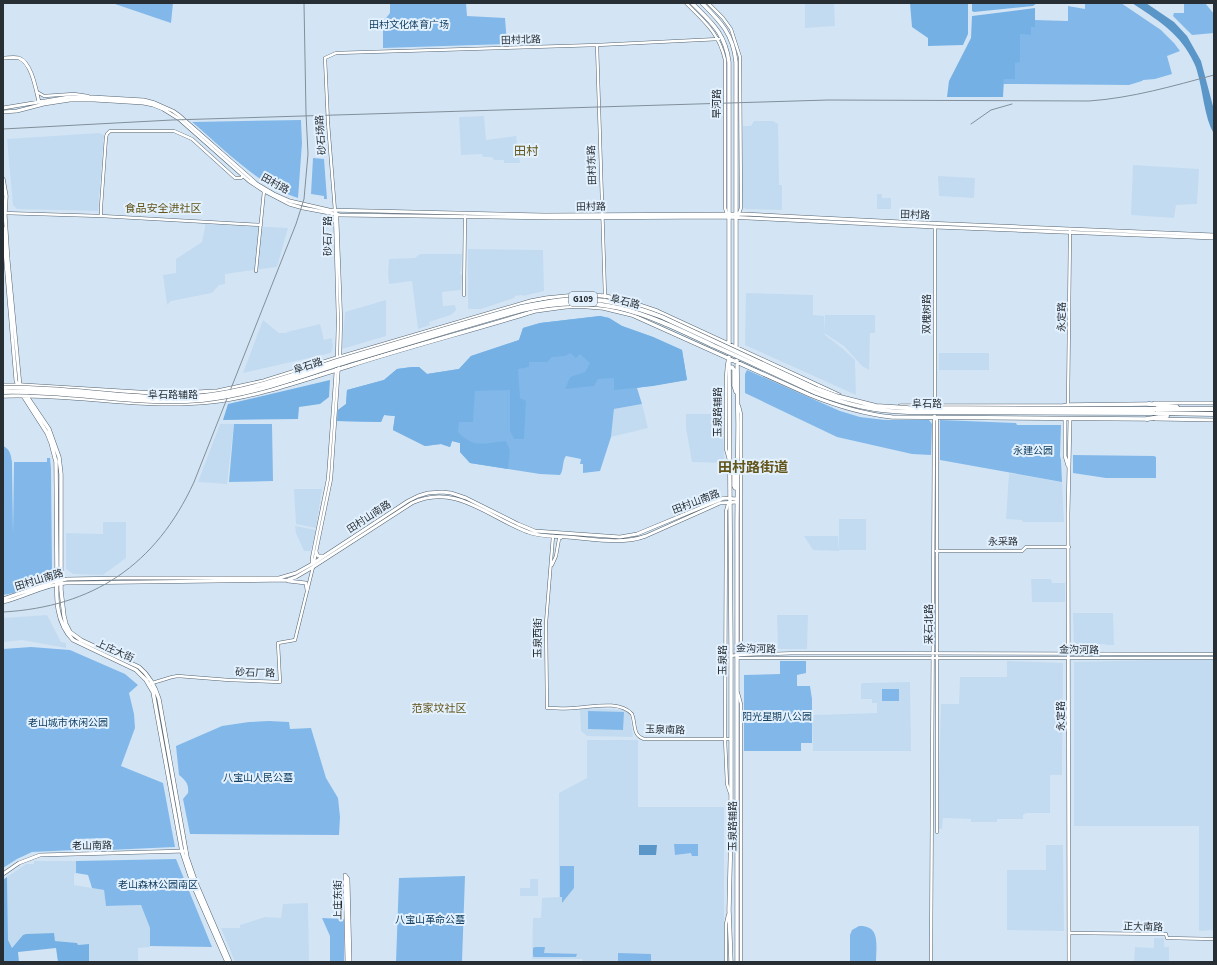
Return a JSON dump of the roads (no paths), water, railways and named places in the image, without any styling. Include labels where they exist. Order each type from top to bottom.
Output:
[{"type":"highway","name":"阜石路","points":[[3,386],[156,397],[215,395],[266,384],[520,306],[549,301],[580,299],[632,306],[817,389],[861,404],[888,408],[1155,411],[1178,414],[1214,414]]},
{"type":"highway","name":"阜石路","points":[[3,392],[55,393],[156,401],[185,401],[216,398],[265,388],[522,310],[551,304],[581,303],[610,306],[646,315],[816,393],[861,408],[882,411],[908,412],[1155,411],[1214,409]]},
{"type":"highway","points":[[1149,404],[1201,409]]},
{"type":"highway","points":[[1147,419],[1178,414]]},
{"type":"main road","name":"旱河路","points":[[692,3],[715,26],[723,38],[728,52],[730,177],[729,358]]},
{"type":"main road","name":"旱河路","points":[[702,3],[723,25],[731,40],[735,52],[737,361]]},
{"type":"main road","points":[[3,58],[17,58],[25,62],[30,70],[39,103]]},
{"type":"main road","name":"田村路","points":[[3,112],[17,111],[39,103],[69,97],[144,100],[164,106],[180,116],[257,184],[290,201],[336,213],[602,216]]},
{"type":"main road","name":"田村路","points":[[3,108],[60,101],[94,100],[154,105],[179,119],[243,176],[264,191],[289,204],[336,213],[465,216],[737,215],[1214,237]]},
{"type":"main road","points":[[3,179],[6,202],[4,213],[19,385]]},
{"type":"main road","points":[[3,228],[16,381],[19,385]]},
{"type":"main road","name":"阜石路","points":[[19,385],[168,394],[218,391],[257,383],[306,369],[531,301],[578,295],[605,296],[630,302],[656,311],[825,389],[857,401],[881,405],[1059,406],[1214,403]]},
{"type":"main road","name":"阜石路","points":[[337,370],[535,311],[578,306],[603,308],[642,318],[810,395],[837,406],[864,413],[883,416],[1214,420]]},
{"type":"main road","name":"玉泉路","points":[[729,358],[731,468],[731,824],[729,910],[731,962]]},
{"type":"main road","name":"玉泉路","points":[[737,361],[737,642],[739,656],[737,666],[737,962]]},
{"type":"main road","points":[[730,368],[732,367],[734,370],[734,386],[737,395]]},
{"type":"main road","name":"阜石路辅路","points":[[3,396],[25,395],[180,404],[210,402],[278,388],[337,370]]},
{"type":"main road","points":[[3,386],[19,385]]},
{"type":"main road","name":"上庄大街","points":[[19,385],[47,433],[57,458],[59,487],[59,582],[66,624],[70,632],[81,640],[139,667],[146,674],[159,699],[184,851],[192,881],[226,962]]},
{"type":"main road","points":[[1016,418],[1027,414],[1059,414],[1062,410],[1059,406]]},
{"type":"main road","name":"永定路","points":[[1065,419],[1065,456],[1068,470]]},
{"type":"main road","name":"永定路","points":[[1069,962],[1068,470],[1070,419]]},
{"type":"main road","points":[[731,468],[734,474],[734,486],[735,488],[737,486]]},
{"type":"main road","name":"田村山南路","points":[[3,601],[27,595],[59,582],[123,578],[279,578],[296,573],[313,565],[325,555],[408,501],[428,493],[442,492],[461,496],[535,531],[610,537],[637,534],[719,500],[737,500]]},
{"type":"main road","name":"田村山南路","points":[[59,582],[282,580],[296,577],[412,503],[430,496],[448,497],[461,500],[527,532],[541,535],[620,541],[638,539],[730,500]]},
{"type":"main road","points":[[730,513],[732,511],[735,512],[737,529]]},
{"type":"main road","points":[[316,552],[318,556],[325,555]]},
{"type":"main road","points":[[282,580],[306,583],[307,590]]},
{"type":"main road","points":[[731,640],[734,643],[737,642]]},
{"type":"main road","points":[[731,662],[734,661],[737,666]]},
{"type":"main road","points":[[731,824],[733,825],[736,823]]},
{"type":"main road","name":"上庄大街","points":[[184,851],[230,962]]},
{"type":"main road","name":"老山南路","points":[[3,874],[19,863],[40,855],[184,851]]},
{"type":"main road","name":"上庄东街","points":[[346,875],[348,878],[348,962],[346,875]]},
{"type":"street","name":"旱河路","points":[[687,3],[710,26],[723,48],[725,60],[725,208],[729,215]]},
{"type":"street","name":"旱河路","points":[[708,3],[724,18],[731,30],[740,58],[741,162],[740,208],[737,215]]},
{"type":"street","name":"田村北路","points":[[325,58],[336,53],[597,45],[719,39]]},
{"type":"street","name":"田村东路","points":[[597,45],[605,296],[603,308]]},
{"type":"street","name":"砂石场路","points":[[325,58],[328,123],[336,213]]},
{"type":"street","points":[[36,92],[44,96],[74,94],[92,97]]},
{"type":"street","points":[[101,216],[106,134],[110,131],[174,131],[192,139],[235,178],[241,178],[243,176]]},
{"type":"street","points":[[725,159],[730,177]]},
{"type":"street","points":[[736,179],[741,162]]},
{"type":"street","points":[[256,271],[264,191]]},
{"type":"street","points":[[4,213],[101,216],[260,225]]},
{"type":"street","name":"砂石厂路","points":[[313,565],[312,558],[328,479],[339,358],[336,213]]},
{"type":"street","points":[[464,295],[465,216]]},
{"type":"street","name":"双槐树路","points":[[935,225],[935,405]]},
{"type":"street","name":"永定路","points":[[1070,231],[1068,405],[1070,419]]},
{"type":"street","name":"玉泉路辅路","points":[[729,358],[726,365],[726,449],[731,468]]},
{"type":"street","name":"砂石厂路","points":[[151,683],[178,676],[280,682],[278,643],[294,640],[316,552],[331,479],[337,370]]},
{"type":"street","name":"玉泉路辅路","points":[[737,402],[741,414],[741,567],[739,656]]},
{"type":"street","name":"采石北路","points":[[935,405],[937,832]]},
{"type":"street","points":[[726,412],[730,422]]},
{"type":"street","points":[[1059,414],[1068,413]]},
{"type":"street","name":"永定路","points":[[1065,419],[1068,413]]},
{"type":"street","name":"采石北路","points":[[931,962],[933,658],[935,653],[936,551],[935,417]]},
{"type":"street","points":[[730,500],[726,512],[725,739],[727,784],[730,793]]},
{"type":"street","points":[[551,567],[553,536]]},
{"type":"street","points":[[551,567],[556,556],[558,539],[564,537]]},
{"type":"street","points":[[726,546],[730,537]]},
{"type":"street","name":"永采路","points":[[936,551],[1022,551],[1026,547],[1069,547]]},
{"type":"street","name":"玉泉西街","points":[[547,708],[546,623],[551,567]]},
{"type":"street","points":[[737,579],[741,567]]},
{"type":"street","points":[[726,592],[730,603]]},
{"type":"street","name":"金沟河路","points":[[739,656],[785,653],[1214,654]]},
{"type":"street","name":"金沟河路","points":[[731,656],[1214,658]]},
{"type":"street","name":"玉泉路辅路","points":[[737,691],[741,704],[741,962]]},
{"type":"street","name":"玉泉南路","points":[[547,708],[601,706],[624,708],[632,714],[636,734],[644,739],[731,739]]},
{"type":"street","points":[[726,962],[726,924],[729,910]]},
{"type":"street","name":"正大南路","points":[[1070,933],[1166,934],[1167,938],[1214,939]]},
{"type":"railway","points":[[3,612],[35,608],[65,601],[93,591],[118,576],[141,558],[161,537],[179,511],[194,482],[296,224],[304,199],[308,154],[304,3]]},
{"type":"railway","points":[[3,129],[172,120],[828,100],[1089,101],[1137,94],[1214,75]]},
{"type":"railway","points":[[971,124],[991,110],[1012,104]]},
{"type":"district","name":"田村","points":[[526,151]]},
{"type":"district","name":"食品安全进社区","points":[[163,208]]},
{"type":"district","name":"田村路街道","points":[[753,468]]},
{"type":"district","name":"范家坟社区","points":[[439,708]]},
{"type":"park label","name":"田村文化体育广场","points":[[409,25]]},
{"type":"park label","name":"永建公园","points":[[1033,451]]},
{"type":"park label","name":"阳光星期八公园","points":[[777,717]]},
{"type":"park label","name":"老山城市休闲公园","points":[[68,723]]},
{"type":"park label","name":"八宝山人民公墓","points":[[258,778]]},
{"type":"park label","name":"老山森林公园南区","points":[[158,885]]},
{"type":"park label","name":"八宝山革命公墓","points":[[430,920]]}]
